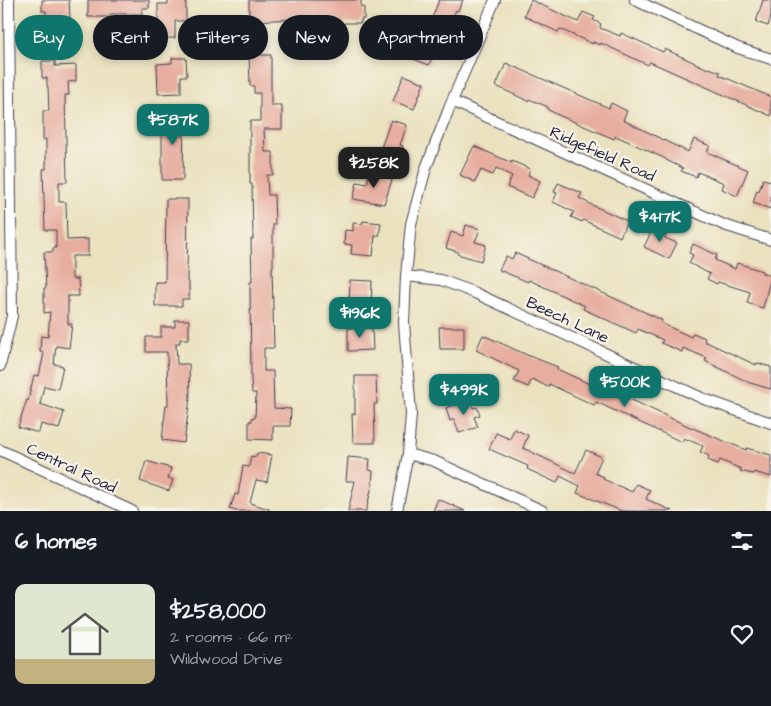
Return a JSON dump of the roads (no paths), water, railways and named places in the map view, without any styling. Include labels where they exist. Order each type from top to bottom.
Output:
[{"type":"street","points":[[0,366],[12,316],[9,0]]},
{"type":"street","points":[[397,511],[408,454],[411,414],[404,323],[411,224],[426,168],[495,0]]},
{"type":"street","points":[[635,0],[738,48],[771,59]]},
{"type":"street","name":"Ridgefield Road","points":[[452,101],[724,225],[771,240]]},
{"type":"street","name":"Beech Lane","points":[[406,276],[441,280],[475,293],[704,398],[771,423]]},
{"type":"street","name":"Central Road","points":[[0,450],[132,511]]},
{"type":"street","points":[[408,454],[434,461],[543,511]]}]
